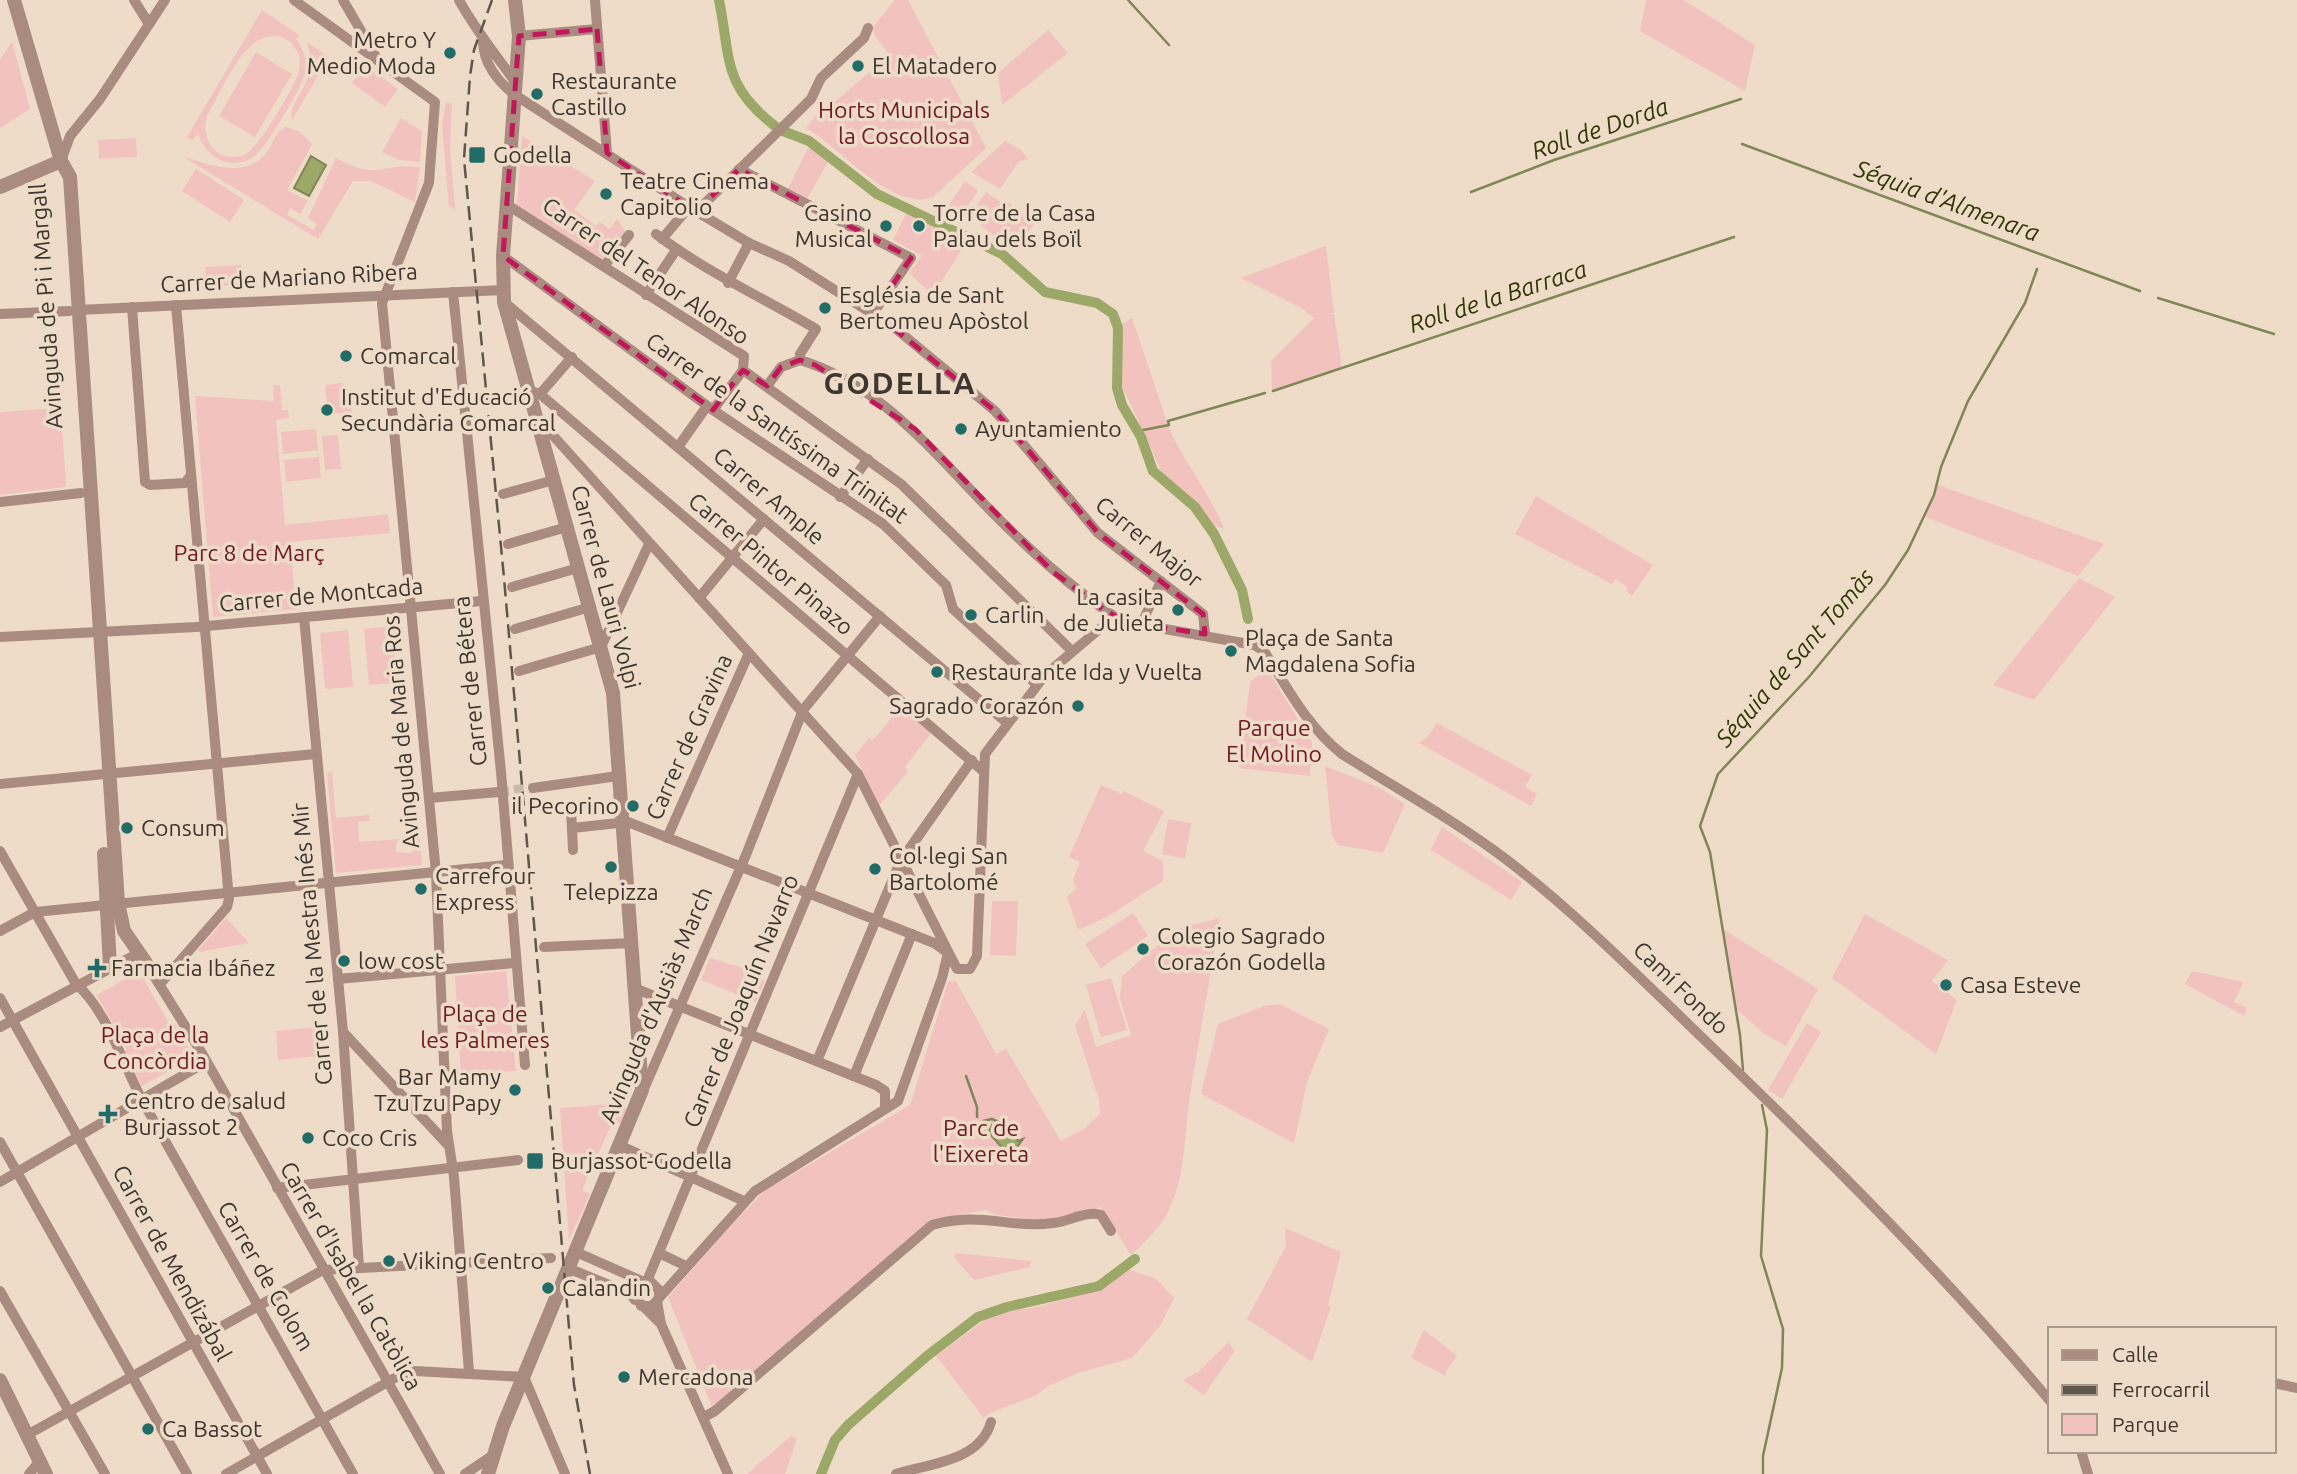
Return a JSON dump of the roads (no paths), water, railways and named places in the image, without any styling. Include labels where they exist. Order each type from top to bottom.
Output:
[{"type":"street","name":"Avinguda de Pi i Margall","points":[[14,0],[61,161],[113,903],[110,967]]},
{"type":"street","points":[[134,0],[149,24]]},
{"type":"street","points":[[0,187],[61,161],[70,136],[100,99],[165,0]]},
{"type":"street","points":[[343,0],[378,60]]},
{"type":"street","points":[[459,0],[483,41],[494,48],[515,89]]},
{"type":"street","name":"Carrer de Lauri Volpi","points":[[515,0],[519,36],[506,204],[504,296],[535,392],[539,421],[554,480],[613,693],[641,1097]]},
{"type":"street","points":[[595,0],[607,153]]},
{"type":"street","points":[[297,1],[435,102],[429,183],[384,295]]},
{"type":"street","points":[[800,360],[800,354],[816,329],[771,302],[728,282],[676,250],[659,236],[739,169],[811,99],[821,78],[864,38],[868,28]]},
{"type":"street","points":[[519,36],[597,29]]},
{"type":"street","name":"Carrer Major","points":[[515,89],[693,209],[749,243],[789,261],[874,312],[995,411],[1098,533],[1203,614],[1205,634]]},
{"type":"street","points":[[739,169],[911,258],[874,312]]},
{"type":"street","name":"Carrer del Tenor Alonso","points":[[506,204],[744,356],[743,370],[901,484],[1072,651]]},
{"type":"street","points":[[604,266],[628,235]]},
{"type":"street","points":[[728,282],[749,243]]},
{"type":"street","points":[[646,295],[676,250]]},
{"type":"street","name":"Carrer de la Santíssima Trinitat","points":[[503,256],[710,408],[839,497],[871,515],[946,585],[953,608],[1036,684]]},
{"type":"street","name":"Carrer de Mariano Ribera","points":[[0,314],[453,292],[504,296]]},
{"type":"street","name":"Carrer de Bétera","points":[[453,292],[501,772],[514,963],[525,1065]]},
{"type":"street","name":"Avinguda de Maria Ros","points":[[384,295],[383,326],[436,873],[447,1120],[469,1373]]},
{"type":"street","name":"Carrer Ample","points":[[504,296],[678,447],[1006,722]]},
{"type":"street","points":[[160,984],[227,907],[234,891],[217,764],[176,305]]},
{"type":"street","points":[[132,307],[145,482],[150,485],[185,483],[191,475]]},
{"type":"street","name":"Avinguda de Pi i Margall","points":[[73,310],[81,493],[94,632]]},
{"type":"street","points":[[535,392],[572,357]]},
{"type":"street","points":[[767,386],[781,368],[800,360],[815,365],[867,394],[915,429],[1053,572],[1126,622]]},
{"type":"street","points":[[678,447],[743,370]]},
{"type":"street","name":"Carrer Pintor Pinazo","points":[[535,392],[983,771]]},
{"type":"street","points":[[539,421],[803,710],[858,774],[955,967],[961,970],[974,966],[977,956],[985,754],[1006,722],[1036,684],[1102,626],[1142,622],[1205,634]]},
{"type":"street","points":[[839,497],[868,459]]},
{"type":"street","points":[[503,494],[554,480]]},
{"type":"street","points":[[0,502],[81,493]]},
{"type":"street","points":[[699,598],[764,519]]},
{"type":"street","points":[[508,544],[567,527]]},
{"type":"street","points":[[519,671],[601,647],[649,544]]},
{"type":"street","points":[[512,587],[578,568]]},
{"type":"street","points":[[1142,622],[1161,581]]},
{"type":"street","name":"Carrer de Montcada","points":[[0,637],[206,626],[482,601]]},
{"type":"street","points":[[515,629],[590,607]]},
{"type":"street","points":[[803,710],[880,616]]},
{"type":"street","name":"Carrer de la Mestra Inés Mir","points":[[304,617],[343,1032],[359,1267]]},
{"type":"street","name":"Camí Fondo","points":[[1205,634],[1254,645],[1264,651],[1306,719],[1322,737],[1342,754],[1506,859],[1594,934],[1866,1195],[1990,1328],[2048,1399]]},
{"type":"street","name":"Carrer de Gravina","points":[[667,838],[749,653]]},
{"type":"street","name":"Avinguda d'Ausiàs March","points":[[488,1474],[492,1456],[524,1377],[741,867],[798,730],[803,710]]},
{"type":"street","points":[[0,784],[316,754]]},
{"type":"street","points":[[817,1061],[900,862],[972,760]]},
{"type":"street","name":"Carrer de Joaquín Navarro","points":[[646,1281],[660,1254],[858,774]]},
{"type":"street","points":[[533,788],[618,776]]},
{"type":"street","points":[[429,798],[499,792]]},
{"type":"street","points":[[571,809],[573,850]]},
{"type":"street","points":[[572,828],[622,822],[912,934],[938,945],[948,953]]},
{"type":"street","points":[[0,851],[76,984],[90,997],[142,1100]]},
{"type":"street","points":[[0,931],[35,912],[506,865]]},
{"type":"street","name":"Avinguda de Pi i Margall","points":[[113,903],[124,931],[142,958]]},
{"type":"street","points":[[854,1076],[912,934]]},
{"type":"street","points":[[544,947],[631,943]]},
{"type":"street","points":[[638,1303],[648,1307],[658,1300],[744,1200],[764,1184],[898,1101],[942,978],[948,953]]},
{"type":"street","points":[[0,1027],[110,967],[142,958],[206,1062],[0,1182]]},
{"type":"street","points":[[338,979],[514,963]]},
{"type":"street","points":[[634,988],[854,1076],[885,1091],[885,1107]]},
{"type":"street","name":"Carrer de Mendizábal","points":[[0,998],[267,1474]]},
{"type":"street","points":[[343,1032],[449,1146]]},
{"type":"street","points":[[344,1059],[352,1051],[361,1052]]},
{"type":"street","name":"Carrer d'Isabel la Catòlica","points":[[206,1062],[440,1474]]},
{"type":"street","name":"Carrer de Colom","points":[[142,1100],[354,1474]]},
{"type":"street","points":[[430,1125],[440,1126],[447,1120]]},
{"type":"street","points":[[0,1142],[187,1474]]},
{"type":"street","points":[[621,1146],[744,1200]]},
{"type":"street","points":[[277,1188],[518,1160]]},
{"type":"street","points":[[704,1417],[715,1411],[932,1225],[971,1217],[1051,1224],[1093,1213],[1101,1215],[1111,1231]]},
{"type":"street","points":[[576,1252],[657,1287],[661,1324],[728,1474]]},
{"type":"street","points":[[660,1254],[687,1266]]},
{"type":"street","points":[[27,1435],[323,1270],[551,1258]]},
{"type":"street","points":[[570,1269],[629,1293],[661,1324]]},
{"type":"street","points":[[638,1303],[635,1289],[646,1281]]},
{"type":"street","points":[[0,1291],[106,1474]]},
{"type":"street","points":[[226,1474],[411,1371],[524,1377],[565,1474]]},
{"type":"street","points":[[0,1380],[43,1468],[29,1474]]},
{"type":"street","points":[[2276,1383],[2297,1388]]},
{"type":"street","points":[[896,1474],[926,1469],[957,1456],[983,1438],[991,1422]]},
{"type":"street","points":[[2082,1453],[2088,1474]]},
{"type":"street","points":[[465,1474],[492,1456]]},
{"type":"waterway","points":[[719,0],[728,55],[737,84],[758,111],[775,126]]},
{"type":"waterway","points":[[1128,0],[1169,45]]},
{"type":"waterway","name":"Roll de Dorda","points":[[1471,192],[1554,160],[1741,99]]},
{"type":"waterway","points":[[783,131],[809,141],[877,194],[1002,254],[1045,292],[1097,303],[1113,314],[1118,328],[1117,388],[1122,405],[1141,437],[1153,471],[1195,507],[1214,534],[1242,590],[1248,619]]},
{"type":"waterway","name":"Séquia d'Almenara","points":[[1742,144],[2140,291]]},
{"type":"waterway","name":"Roll de la Barraca","points":[[1273,391],[1734,237]]},
{"type":"waterway","name":"Séquia de Sant Tomàs","points":[[1743,1070],[1740,1035],[1710,852],[1700,826],[1718,774],[1808,678],[1885,585],[1908,550],[1934,495],[1941,467],[1968,401],[2025,303],[2037,269]]},
{"type":"waterway","name":"Séquia d'Almenara","points":[[2158,298],[2274,334]]},
{"type":"waterway","name":"Roll de la Barraca","points":[[1138,431],[1169,425],[1168,421],[1265,393]]},
{"type":"waterway","points":[[966,1076],[977,1107],[977,1117]]},
{"type":"waterway","name":"Séquia de Sant Tomàs","points":[[1762,1105],[1767,1130],[1761,1256],[1783,1329],[1782,1368],[1763,1456],[1763,1474]]},
{"type":"waterway","points":[[983,1121],[992,1119],[1005,1125]]},
{"type":"waterway","points":[[821,1474],[835,1440],[848,1425],[927,1356],[978,1317],[1007,1307],[1099,1286],[1135,1259]]},
{"type":"tunnel","points":[[499,792],[533,788]]},
{"type":"railway","points":[[492,0],[474,50],[464,159],[504,578],[574,1385],[590,1474]]},
{"type":"place","name":"Metro Y Medio Moda","points":[[450,53]]},
{"type":"place","name":"El Matadero","points":[[858,66]]},
{"type":"place","name":"Restaurante Castillo","points":[[537,94]]},
{"type":"place","name":"Godella","points":[[477,155]]},
{"type":"place","name":"Teatre Cinema Capitolio","points":[[606,194]]},
{"type":"place","name":"Casino Musical","points":[[886,226]]},
{"type":"place","name":"Torre de la Casa Palau dels Boïl","points":[[919,226]]},
{"type":"place","name":"Església de Sant Bertomeu Apòstol","points":[[825,308]]},
{"type":"place","name":"Comarcal","points":[[346,356]]},
{"type":"place","name":"Institut d'Educació Secundària Comarcal","points":[[327,410]]},
{"type":"place","name":"Ayuntamiento","points":[[961,429]]},
{"type":"place","name":"La casita de Julieta","points":[[1178,610]]},
{"type":"place","name":"Carlin","points":[[971,615]]},
{"type":"place","name":"Plaça de Santa Magdalena Sofia","points":[[1231,651]]},
{"type":"place","name":"Restaurante Ida y Vuelta","points":[[937,672]]},
{"type":"place","name":"Sagrado Corazón","points":[[1078,706]]},
{"type":"place","name":"il Pecorino","points":[[633,806]]},
{"type":"place","name":"Consum","points":[[127,828]]},
{"type":"place","name":"Telepizza","points":[[611,867]]},
{"type":"place","name":"Col·legi San Bartolomé","points":[[875,869]]},
{"type":"place","name":"Carrefour Express","points":[[421,889]]},
{"type":"place","name":"Colegio Sagrado Corazón Godella","points":[[1143,949]]},
{"type":"place","name":"low cost","points":[[344,961]]},
{"type":"place","name":"Farmacia Ibáñez","points":[[97,968]]},
{"type":"place","name":"Casa Esteve","points":[[1946,985]]},
{"type":"place","name":"Bar Mamy TzuTzu Papy","points":[[515,1090]]},
{"type":"place","name":"Centro de salud Burjassot 2","points":[[108,1114]]},
{"type":"place","name":"Coco Cris","points":[[308,1138]]},
{"type":"place","name":"Burjassot-Godella","points":[[535,1161]]},
{"type":"place","name":"Viking Centro","points":[[389,1261]]},
{"type":"place","name":"Calandin","points":[[548,1288]]},
{"type":"place","name":"Mercadona","points":[[624,1377]]},
{"type":"place","name":"Ca Bassot","points":[[148,1429]]},
{"type":"district","name":"GODELLA","points":[[900,384]]},
{"type":"park label","name":"Horts Municipals la Coscollosa","points":[[904,123]]},
{"type":"park label","name":"Parc 8 de Març","points":[[249,553]]},
{"type":"park label","name":"Parque El Molino","points":[[1274,741]]},
{"type":"park label","name":"Plaça de les Palmeres","points":[[485,1027]]},
{"type":"park label","name":"Plaça de la Concòrdia","points":[[155,1048]]},
{"type":"park label","name":"Parc de l'Eixereta","points":[[981,1141]]}]
